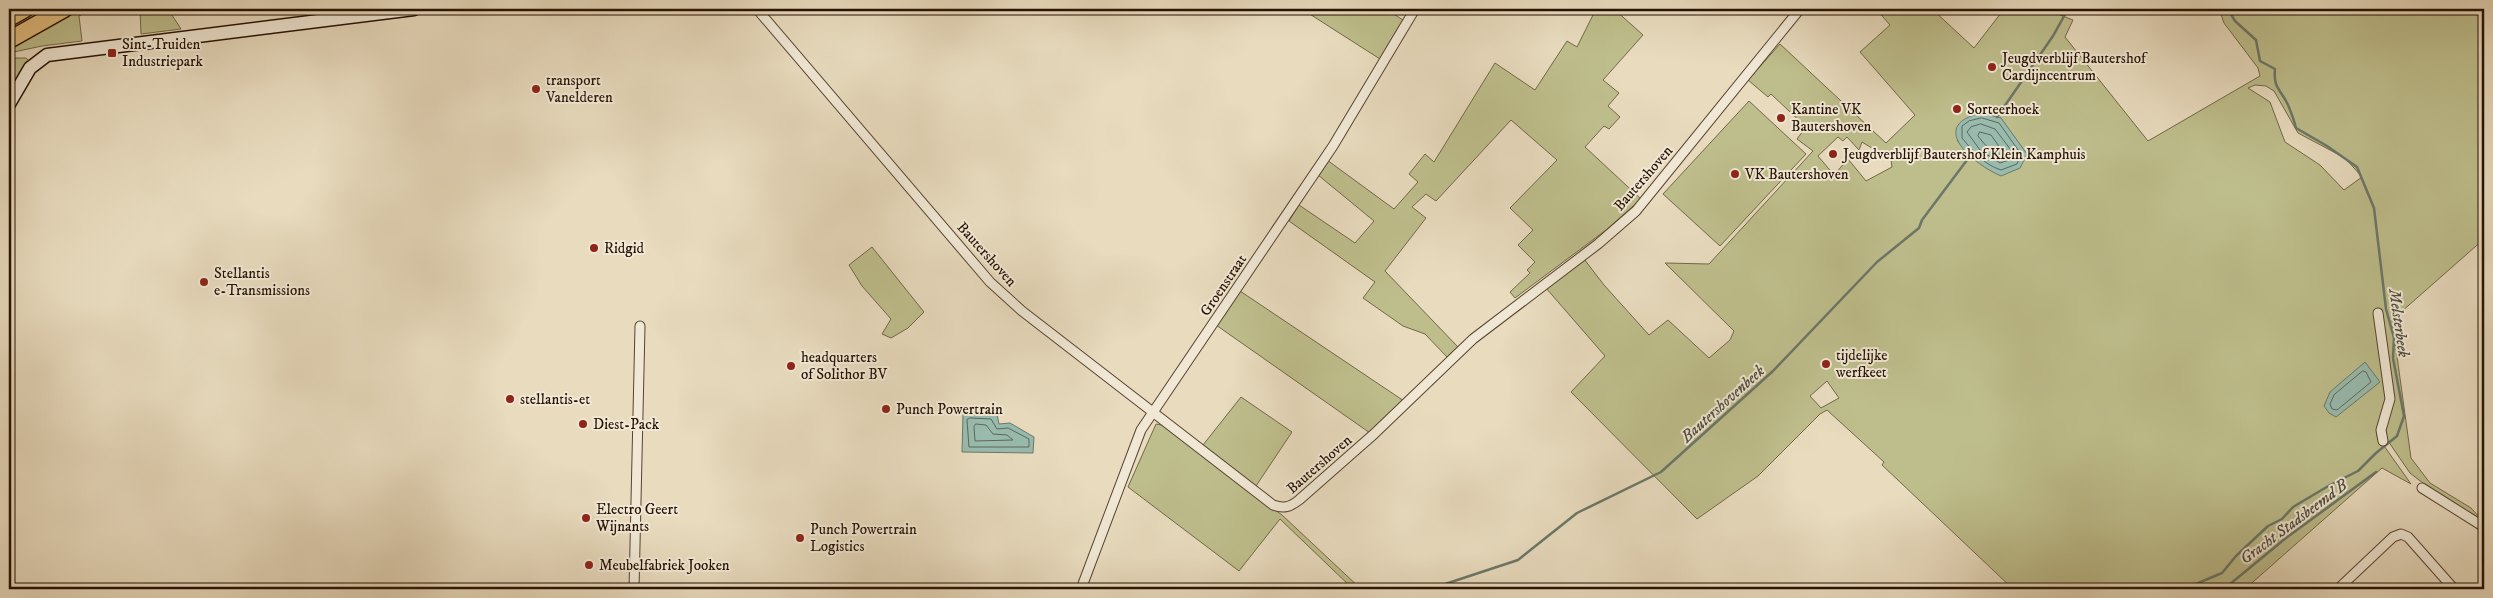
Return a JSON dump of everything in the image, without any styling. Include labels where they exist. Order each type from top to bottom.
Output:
[{"type":"highway","points":[[9,18],[25,9]]},
{"type":"highway","points":[[9,40],[64,9]]},
{"type":"street","points":[[9,104],[30,68],[47,55],[414,9]]},
{"type":"street","name":"Bautershoven","points":[[757,9],[990,282],[1022,311],[1273,505],[1280,507],[1292,506],[1374,434],[1473,339],[1598,244],[1636,211],[1800,9]]},
{"type":"street","name":"Groenstraat","points":[[1081,589],[1141,430],[1333,146],[1415,9]]},
{"type":"street","points":[[2378,313],[2390,399],[2381,430],[2383,442]]},
{"type":"street","points":[[634,589],[640,326]]},
{"type":"street","points":[[2422,488],[2484,527]]},
{"type":"street","points":[[2338,589],[2393,537],[2401,534],[2408,537],[2454,589]]},
{"type":"green space","points":[[82,9],[92,9],[79,16],[82,41],[42,46],[9,53],[9,50]]},
{"type":"green space","points":[[140,9],[168,9],[181,29],[141,34]]},
{"type":"green space","points":[[1306,9],[1386,9],[1403,20],[1380,59],[1305,11]]},
{"type":"green space","points":[[1596,9],[1614,9],[1643,35],[1603,80],[1619,93],[1608,106],[1620,117],[1609,129],[1604,126],[1585,147],[1641,199],[1606,230],[1515,298],[1510,292],[1530,273],[1527,270],[1535,262],[1518,245],[1533,230],[1510,208],[1557,160],[1511,120],[1436,201],[1426,194],[1412,207],[1426,218],[1385,271],[1458,347],[1447,357],[1425,334],[1403,326],[1363,298],[1375,282],[1289,221],[1299,205],[1355,243],[1374,221],[1318,175],[1327,160],[1394,209],[1418,182],[1409,174],[1425,154],[1434,162],[1495,63],[1535,90],[1567,41],[1577,47]]},
{"type":"green space","points":[[1876,9],[1932,9],[1974,48],[2004,9],[2045,9],[2073,20],[2065,37],[2148,141],[2260,76],[2258,68],[2224,23],[2219,9],[2484,9],[2484,239],[2392,320],[2411,458],[2430,483],[2471,508],[2484,522],[2428,487],[2410,473],[2386,438],[2385,431],[2393,398],[2384,324],[2387,398],[2377,436],[2411,484],[2382,468],[2245,589],[2013,589],[1882,465],[1884,462],[1827,410],[1820,414],[1758,476],[1697,519],[1571,392],[1605,356],[1546,288],[1584,259],[1604,285],[1649,335],[1668,320],[1709,358],[1730,340],[1734,331],[1665,263],[1709,264],[1813,151],[1797,139],[1806,127],[1771,94],[1768,97],[1748,80],[1780,44],[1886,143],[1915,115],[1860,52],[1890,25]],"holes":[[[2255,85],[2266,86],[2274,91],[2298,133],[2345,158],[2362,177],[2344,190],[2320,165],[2285,142],[2270,102],[2248,88]],[[1992,116],[2001,118],[1972,158],[1957,140]],[[1838,137],[1843,141],[1847,137],[1859,150],[1862,142],[1891,160],[1892,167],[1866,181],[1848,159],[1834,175],[1818,156]],[[1827,381],[1839,398],[1821,408],[1810,396]]]},
{"type":"green space","points":[[26,58],[29,61],[9,92],[9,60]]},
{"type":"green space","name":"VK Bautershoven","points":[[1749,101],[1806,154],[1720,246],[1663,194]]},
{"type":"green space","points":[[872,247],[924,312],[908,328],[891,338],[882,334],[891,319],[862,286],[849,265]]},
{"type":"green space","points":[[1240,291],[1404,401],[1370,433],[1216,325]]},
{"type":"green space","points":[[1241,397],[1292,432],[1256,486],[1203,445]]},
{"type":"green space","points":[[1156,424],[1162,425],[1282,515],[1361,589],[1353,589],[1280,519],[1239,571],[1128,487]]},
{"type":"water","points":[[1982,113],[2001,118],[2027,154],[2020,168],[2001,176],[1978,163],[1960,144],[1956,135],[1957,126],[1966,119]]},
{"type":"water","points":[[2365,362],[2380,382],[2336,417],[2329,413],[2324,406],[2330,392]]},
{"type":"water","points":[[963,413],[997,414],[999,424],[1010,423],[1034,437],[1033,453],[962,452]]},
{"type":"waterway","name":"Bautershovenbeek","points":[[1997,117],[2053,36],[2068,9]]},
{"type":"waterway","name":"Melsterbeek","points":[[2184,589],[2222,573],[2236,556],[2268,526],[2282,519],[2293,507],[2358,471],[2397,436],[2404,416],[2393,358],[2394,338],[2386,309],[2374,208],[2357,167],[2327,146],[2296,128],[2288,105],[2276,85],[2275,69],[2260,61],[2256,40],[2235,21],[2228,9]]},
{"type":"waterway","name":"Bautershovenbeek","points":[[1430,589],[1518,560],[1577,513],[1661,472],[1773,371],[1877,262],[1919,228],[1922,220],[1970,156]]},
{"type":"waterway","name":"Gracht Stadsbeemd B","points":[[2224,589],[2286,538],[2376,472]]},
{"type":"place","name":"Sint-Truiden Industriepark","points":[[112,53]]},
{"type":"place","name":"Jeugdverblijf Bautershof Cardijncentrum","points":[[1992,67]]},
{"type":"place","name":"transport Vanelderen","points":[[536,89]]},
{"type":"place","name":"Sorteerhoek","points":[[1957,109]]},
{"type":"place","name":"Kantine VK Bautershoven","points":[[1781,118]]},
{"type":"place","name":"Jeugdverblijf Bautershof Klein Kamphuis","points":[[1833,154]]},
{"type":"place","name":"VK Bautershoven","points":[[1735,174]]},
{"type":"place","name":"Ridgid","points":[[594,248]]},
{"type":"place","name":"Stellantis e-Transmissions","points":[[204,282]]},
{"type":"place","name":"tijdelijke werfkeet","points":[[1826,364]]},
{"type":"place","name":"headquarters of Solithor BV","points":[[791,366]]},
{"type":"place","name":"stellantis-et","points":[[510,399]]},
{"type":"place","name":"Punch Powertrain","points":[[886,409]]},
{"type":"place","name":"Diest-Pack","points":[[583,424]]},
{"type":"place","name":"Electro Geert Wijnants","points":[[586,518]]},
{"type":"place","name":"Punch Powertrain Logistics","points":[[800,538]]},
{"type":"place","name":"Meubelfabriek Jooken","points":[[589,565]]}]
